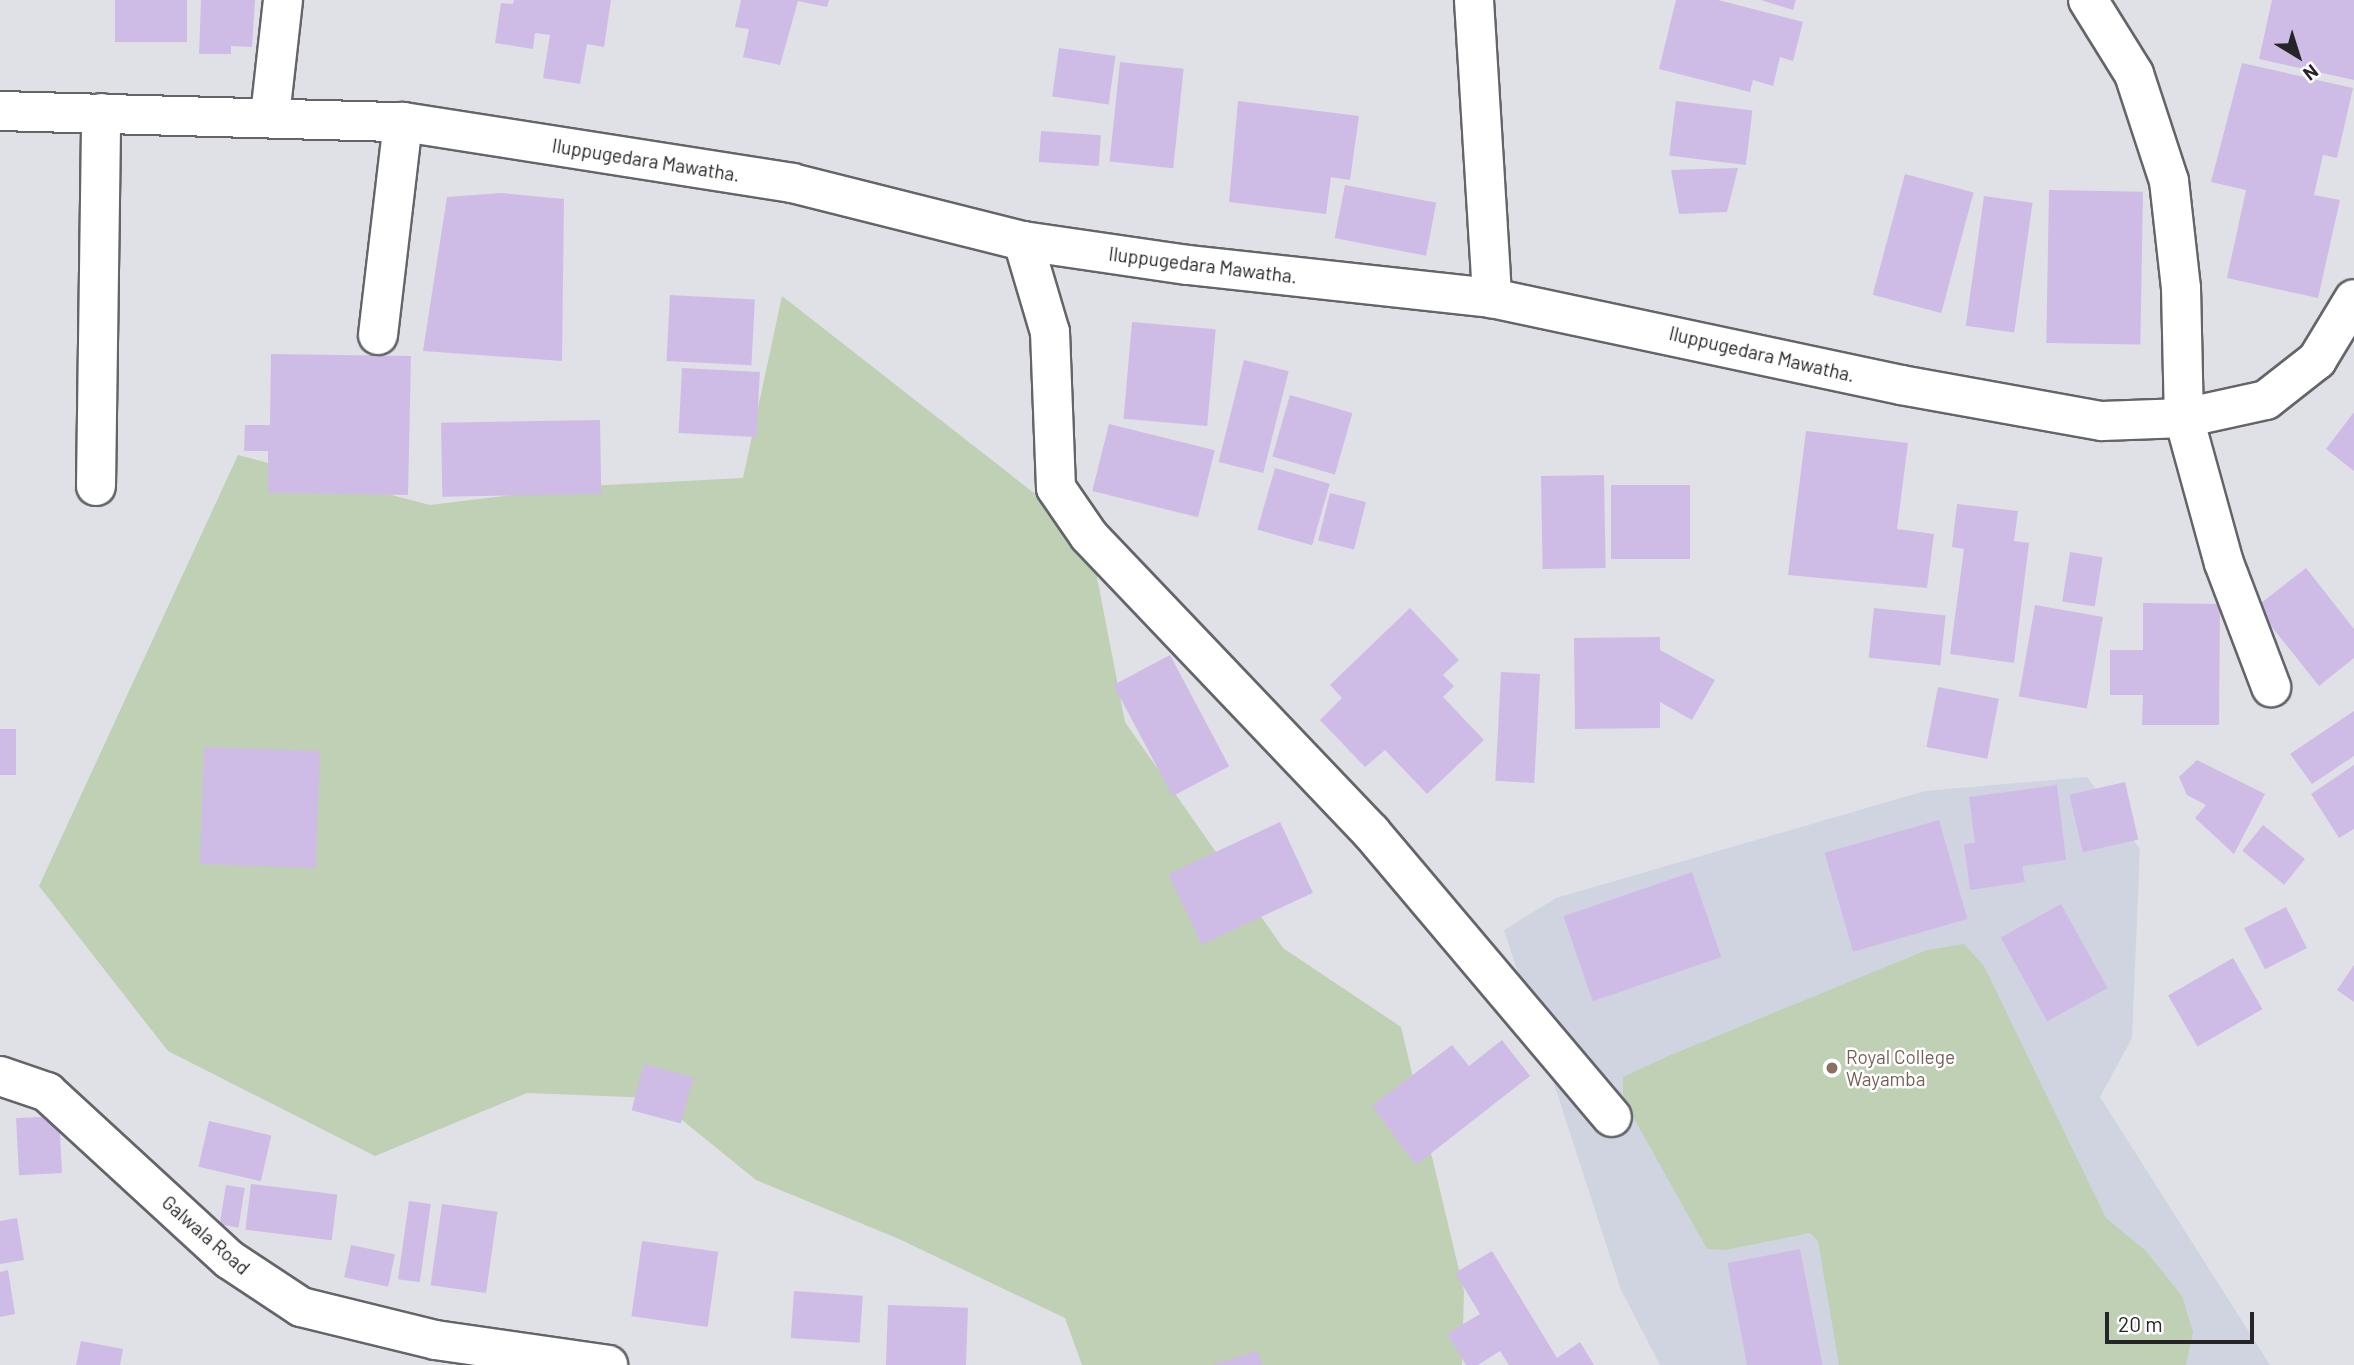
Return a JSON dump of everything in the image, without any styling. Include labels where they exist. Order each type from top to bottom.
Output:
[{"type":"street","points":[[270,117],[283,0]]},
{"type":"street","points":[[1474,0],[1492,298]]},
{"type":"street","points":[[2088,0],[2134,74],[2169,181],[2181,288],[2185,418],[2224,563],[2272,687]]},
{"type":"street","name":"Iluppugedara Mawatha.","points":[[0,111],[403,122],[792,183],[1023,241],[1188,265],[1492,298],[1901,385],[2102,421],[2185,418],[2266,400],[2317,360],[2354,299]]},
{"type":"street","points":[[96,486],[100,113]]},
{"type":"street","points":[[378,335],[403,122]]},
{"type":"street","points":[[1023,241],[1050,332],[1056,488],[1089,536],[1371,832],[1612,1117]]},
{"type":"street","name":"Galwala Road","points":[[0,1076],[47,1092],[230,1260],[301,1307],[435,1340],[608,1365]]},
{"type":"shaded area","name":"Royal College Wayamba","points":[[2087,777],[2140,849],[2132,1038],[2100,1097],[2270,1365],[1660,1365],[1621,1290],[1504,930],[1556,898],[1925,791]]},
{"type":"green space","points":[[782,296],[1089,536],[1125,722],[1283,948],[1401,1027],[1464,1291],[1462,1365],[1082,1365],[1065,1318],[899,1239],[756,1180],[655,1098],[527,1093],[375,1156],[168,1051],[39,886],[238,455],[430,505],[587,486],[743,478]]},
{"type":"green space","points":[[1964,944],[1984,966],[2106,1218],[2146,1251],[2182,1296],[2193,1332],[2186,1365],[1839,1365],[1818,1241],[1810,1233],[1725,1250],[1707,1249],[1623,1099],[1623,1077],[1666,1057],[1927,950]]},
{"type":"building","points":[[115,0],[187,0],[187,42],[115,42]]},
{"type":"building","points":[[201,0],[255,0],[252,47],[231,46],[231,54],[199,54]]},
{"type":"building","points":[[514,0],[611,0],[604,47],[587,44],[580,84],[543,78],[550,35],[535,33],[533,49],[495,43],[501,3],[513,4]]},
{"type":"building","points":[[741,0],[829,0],[827,7],[798,1],[780,65],[743,57],[749,29],[735,27]]},
{"type":"building","points":[[1676,0],[1718,0],[1803,22],[1793,61],[1780,57],[1773,86],[1753,80],[1750,92],[1659,69]]},
{"type":"building","points":[[1761,0],[1796,0],[1793,10]]},
{"type":"building","points":[[2272,0],[2354,0],[2354,80],[2259,59]]},
{"type":"building","points":[[1059,48],[1115,56],[1109,104],[1052,97]]},
{"type":"building","points":[[1120,62],[1184,69],[1173,168],[1110,161]]},
{"type":"building","points":[[2242,63],[2353,88],[2337,158],[2323,155],[2314,195],[2340,200],[2318,298],[2227,278],[2246,190],[2211,182]]},
{"type":"building","points":[[1238,101],[1359,116],[1350,180],[1331,177],[1326,214],[1229,202]]},
{"type":"building","points":[[1676,101],[1752,110],[1746,165],[1669,156]]},
{"type":"building","points":[[1041,131],[1101,135],[1099,166],[1039,162]]},
{"type":"building","points":[[1738,168],[1727,212],[1679,214],[1671,170]]},
{"type":"building","points":[[1905,174],[1974,192],[1941,313],[1873,295]]},
{"type":"building","points":[[1345,185],[1436,203],[1426,256],[1335,238]]},
{"type":"building","points":[[2049,190],[2143,192],[2140,345],[2046,343]]},
{"type":"building","points":[[501,193],[564,199],[562,361],[423,351],[447,197]]},
{"type":"building","points":[[1984,196],[2033,203],[2014,333],[1966,326]]},
{"type":"building","points":[[670,295],[755,299],[751,365],[667,361]]},
{"type":"building","points":[[1132,322],[1216,329],[1207,426],[1124,419]]},
{"type":"building","points":[[271,354],[411,356],[408,495],[268,493],[268,451],[244,451],[245,425],[270,425]]},
{"type":"building","points":[[1244,360],[1289,371],[1263,473],[1219,462]]},
{"type":"building","points":[[682,368],[760,372],[756,437],[679,433]]},
{"type":"building","points":[[1290,395],[1352,413],[1335,474],[1272,457]]},
{"type":"building","points":[[2354,412],[2354,471],[2326,449]]},
{"type":"building","points":[[600,420],[601,494],[442,497],[441,423]]},
{"type":"building","points":[[1109,424],[1215,450],[1198,517],[1092,491]]},
{"type":"building","points":[[1806,431],[1908,443],[1897,529],[1934,534],[1927,588],[1788,575]]},
{"type":"building","points":[[1275,468],[1330,484],[1312,545],[1257,530]]},
{"type":"building","points":[[1604,475],[1606,568],[1543,569],[1541,476]]},
{"type":"building","points":[[1611,485],[1690,485],[1690,559],[1611,559]]},
{"type":"building","points":[[1330,493],[1366,502],[1354,549],[1318,541]]},
{"type":"building","points":[[1957,504],[2018,511],[2014,541],[2029,543],[2014,663],[1950,654],[1964,549],[1952,547]]},
{"type":"building","points":[[2070,552],[2103,557],[2095,607],[2062,601]]},
{"type":"building","points":[[2306,568],[2354,629],[2354,658],[2319,686],[2256,607]]},
{"type":"building","points":[[2143,603],[2220,604],[2219,725],[2142,725],[2143,695],[2110,695],[2110,650],[2143,650]]},
{"type":"building","points":[[2035,605],[2103,617],[2087,709],[2019,697]]},
{"type":"building","points":[[1410,608],[1459,660],[1443,675],[1454,686],[1443,697],[1484,740],[1427,794],[1385,750],[1365,767],[1320,720],[1342,698],[1330,685]]},
{"type":"building","points":[[1874,608],[1946,616],[1940,665],[1869,658]]},
{"type":"building","points":[[1660,637],[1660,650],[1715,680],[1692,720],[1660,702],[1660,728],[1575,729],[1574,638]]},
{"type":"building","points":[[1170,655],[1229,766],[1173,796],[1113,685]]},
{"type":"building","points":[[1501,672],[1540,674],[1534,783],[1495,781]]},
{"type":"building","points":[[1938,687],[1999,699],[1987,759],[1926,747]]},
{"type":"building","points":[[2354,711],[2354,756],[2312,784],[2290,754]]},
{"type":"building","points":[[0,729],[16,729],[16,775],[0,775]]},
{"type":"building","points":[[204,747],[320,751],[316,868],[200,864]]},
{"type":"building","points":[[2197,760],[2265,794],[2234,854],[2195,818],[2206,805],[2187,795],[2179,777]]},
{"type":"building","points":[[2354,765],[2354,829],[2339,838],[2311,794]]},
{"type":"building","points":[[2125,782],[2138,839],[2083,852],[2069,795]]},
{"type":"building","points":[[2057,785],[2066,860],[2022,866],[2025,882],[1970,890],[1964,844],[1975,843],[1969,797]]},
{"type":"building","points":[[1939,820],[1967,919],[1853,952],[1825,853]]},
{"type":"building","points":[[1280,822],[1313,893],[1201,945],[1169,874]]},
{"type":"building","points":[[2263,825],[2305,859],[2284,885],[2242,851]]},
{"type":"building","points":[[1692,872],[1721,957],[1593,1001],[1563,916]]},
{"type":"building","points":[[2061,904],[2108,988],[2047,1021],[2001,937]]},
{"type":"building","points":[[2286,907],[2307,948],[2265,969],[2244,928]]},
{"type":"building","points":[[2233,958],[2262,1009],[2198,1047],[2168,996]]},
{"type":"building","points":[[2354,965],[2354,1002],[2337,990]]},
{"type":"building","points":[[1502,1040],[1530,1076],[1416,1165],[1372,1106],[1452,1045],[1469,1066]]},
{"type":"building","points":[[644,1064],[693,1077],[681,1124],[632,1110]]},
{"type":"building","points":[[59,1116],[62,1173],[19,1175],[16,1118]]},
{"type":"building","points":[[209,1121],[271,1135],[261,1181],[198,1167]]},
{"type":"building","points":[[251,1184],[337,1195],[332,1240],[245,1230]]},
{"type":"building","points":[[226,1185],[245,1188],[239,1227],[220,1225]]},
{"type":"building","points":[[409,1201],[431,1204],[420,1282],[398,1279]]},
{"type":"building","points":[[442,1204],[497,1212],[486,1293],[431,1285]]},
{"type":"building","points":[[17,1218],[24,1260],[0,1264],[0,1221]]},
{"type":"building","points":[[642,1241],[718,1252],[708,1327],[631,1316]]},
{"type":"building","points":[[351,1245],[395,1254],[388,1287],[344,1277]]},
{"type":"building","points":[[1800,1249],[1823,1365],[1747,1365],[1727,1263]]},
{"type":"building","points":[[1492,1251],[1557,1358],[1580,1342],[1594,1365],[1509,1365],[1500,1351],[1478,1365],[1466,1365],[1447,1334],[1480,1314],[1455,1273]]},
{"type":"building","points":[[8,1270],[15,1314],[0,1317],[0,1272]]},
{"type":"building","points":[[794,1291],[863,1296],[860,1343],[791,1338]]},
{"type":"building","points":[[888,1305],[968,1308],[966,1365],[886,1365]]},
{"type":"building","points":[[81,1341],[123,1349],[120,1365],[76,1365]]},
{"type":"building","points":[[1258,1351],[1262,1365],[1214,1365],[1214,1364]]},
{"type":"place","name":"Royal College Wayamba","points":[[1832,1068]]}]
